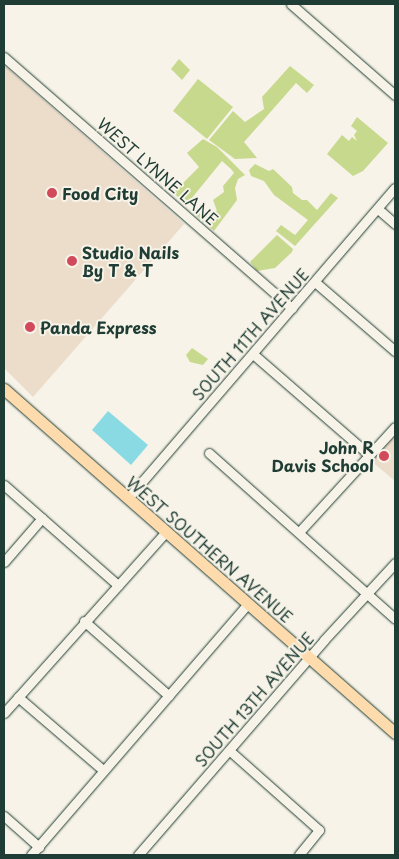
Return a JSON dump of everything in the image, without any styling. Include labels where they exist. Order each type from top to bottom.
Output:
[{"type":"main road","name":"WEST SOUTHERN AVENUE","points":[[4,389],[395,733]]},
{"type":"street","points":[[291,4],[395,94]]},
{"type":"street","name":"WEST LYNNE LANE","points":[[4,56],[292,308]]},
{"type":"street","name":"SOUTH 11TH AVENUE","points":[[128,498],[395,188]]},
{"type":"street","points":[[378,209],[395,224]]},
{"type":"street","points":[[315,282],[395,351]]},
{"type":"street","points":[[253,354],[368,454]]},
{"type":"street","points":[[300,531],[368,454],[395,427]]},
{"type":"street","points":[[209,453],[300,531],[395,619]]},
{"type":"street","points":[[4,485],[118,585]]},
{"type":"street","points":[[4,562],[42,518]]},
{"type":"street","points":[[4,713],[166,532]]},
{"type":"street","name":"SOUTH 13TH AVENUE","points":[[138,855],[309,658],[395,563]]},
{"type":"street","points":[[32,855],[248,604]]},
{"type":"street","points":[[84,622],[169,696]]},
{"type":"street","points":[[18,697],[104,771]]},
{"type":"street","points":[[230,751],[319,830],[299,855]]},
{"type":"street","points":[[4,816],[39,846]]},
{"type":"shaded area","points":[[4,65],[184,224],[33,397],[4,368]]},
{"type":"shaded area","name":"John R Davis School","points":[[395,436],[395,481],[370,460]]},
{"type":"green space","points":[[179,59],[190,70],[182,80],[171,69]]},
{"type":"green space","points":[[290,66],[314,85],[307,93],[296,83],[244,142],[257,158],[235,159],[209,140],[233,111],[245,122],[264,109],[262,97]]},
{"type":"green space","points":[[198,79],[233,107],[207,139],[173,111]]},
{"type":"green space","points":[[357,117],[388,143],[363,171],[353,176],[327,154],[342,135],[349,141],[352,137],[357,141],[354,135],[357,131],[351,126]]},
{"type":"green space","points":[[203,139],[217,147],[245,175],[238,179],[235,188],[237,200],[214,231],[197,216],[200,212],[217,211],[213,200],[224,192],[223,186],[234,173],[231,169],[222,161],[187,204],[173,193],[199,167],[187,153]]},
{"type":"green space","points":[[255,164],[269,171],[273,169],[292,187],[293,193],[302,200],[307,200],[317,210],[331,193],[338,198],[295,246],[276,231],[281,225],[295,235],[308,220],[274,195],[264,181],[251,176],[249,170]]},
{"type":"green space","points":[[277,235],[293,249],[292,252],[275,268],[257,271],[250,262]]},
{"type":"green space","points":[[192,348],[208,359],[203,365],[190,362],[186,355]]},
{"type":"water","points":[[108,411],[148,445],[131,465],[92,430]]},
{"type":"place","name":"Food City","points":[[52,193]]},
{"type":"place","name":"Studio Nails By T & T","points":[[72,261]]},
{"type":"place","name":"Panda Express","points":[[30,327]]},
{"type":"place","name":"John R Davis School","points":[[384,456]]}]
